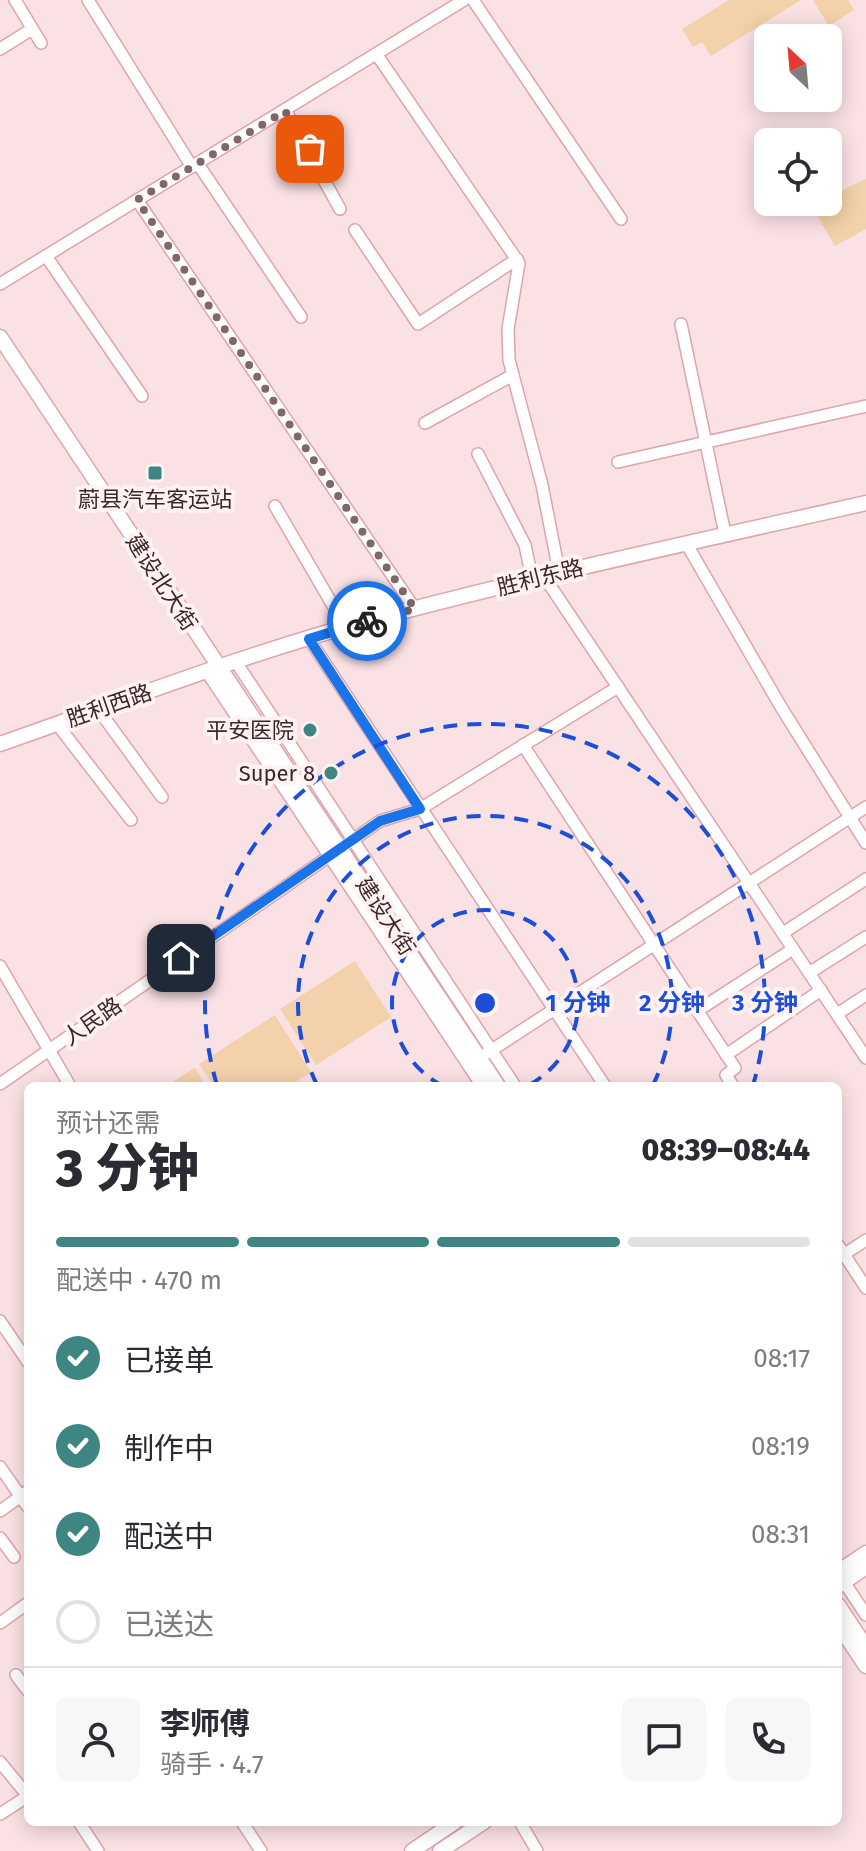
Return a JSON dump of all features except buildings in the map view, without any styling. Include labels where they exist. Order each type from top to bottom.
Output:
[{"type":"main road","name":"建设北大街","points":[[0,337],[213,669]]},
{"type":"main road","name":"胜利东路","points":[[213,669],[346,628],[538,577],[866,503]]},
{"type":"main road","name":"胜利西路","points":[[0,744],[213,669]]},
{"type":"main road","name":"建设大街","points":[[213,669],[341,847],[496,1082]]},
{"type":"main road","name":"建设大街","points":[[480,1057],[483,1082]]},
{"type":"main road","points":[[842,1576],[866,1553]]},
{"type":"main road","points":[[842,1577],[866,1567]]},
{"type":"main road","points":[[842,1611],[866,1647]]},
{"type":"main road","points":[[842,1630],[866,1666]]},
{"type":"main road","points":[[412,1851],[449,1826]]},
{"type":"main road","points":[[440,1851],[478,1826]]},
{"type":"street","points":[[15,0],[41,43]]},
{"type":"street","points":[[88,0],[195,165],[301,317]]},
{"type":"street","points":[[0,284],[464,0]]},
{"type":"street","points":[[473,0],[621,219]]},
{"type":"street","points":[[0,49],[32,29]]},
{"type":"street","points":[[377,55],[517,259],[508,329],[513,375],[542,485],[559,572]]},
{"type":"street","points":[[285,111],[323,168],[319,171],[340,209]]},
{"type":"street","points":[[137,200],[415,609]]},
{"type":"street","points":[[355,230],[418,324],[517,259]]},
{"type":"street","points":[[46,256],[142,396]]},
{"type":"street","points":[[681,324],[725,534]]},
{"type":"street","points":[[425,423],[513,375]]},
{"type":"street","points":[[618,462],[866,406]]},
{"type":"street","points":[[478,454],[538,577],[618,687],[865,1056]]},
{"type":"street","points":[[275,506],[346,628]]},
{"type":"street","points":[[686,543],[866,843]]},
{"type":"street","points":[[309,639],[602,1082]]},
{"type":"street","points":[[236,662],[341,847],[480,1057],[510,1082]]},
{"type":"street","name":"人民路","points":[[0,1084],[380,821],[420,809],[618,687]]},
{"type":"street","points":[[98,709],[162,797]]},
{"type":"street","points":[[57,724],[131,820]]},
{"type":"street","points":[[523,745],[735,1068],[726,1075],[730,1082]]},
{"type":"street","points":[[480,1057],[866,807]]},
{"type":"street","points":[[783,933],[866,879]]},
{"type":"street","points":[[809,973],[866,937]]},
{"type":"street","points":[[697,1011],[793,949]]},
{"type":"street","points":[[0,966],[67,1082]]},
{"type":"street","points":[[726,1055],[821,990]]},
{"type":"street","points":[[837,1014],[866,995]]},
{"type":"street","points":[[842,1252],[866,1240]]},
{"type":"street","points":[[842,1256],[866,1288]]},
{"type":"street","points":[[0,1321],[24,1356]]},
{"type":"street","points":[[0,1467],[24,1494],[0,1511]]},
{"type":"street","points":[[0,1538],[14,1557]]},
{"type":"street","points":[[842,1581],[866,1615]]},
{"type":"street","points":[[0,1623],[24,1606]]},
{"type":"street","points":[[16,1675],[24,1686]]},
{"type":"street","points":[[0,1762],[24,1791]]},
{"type":"street","points":[[0,1814],[24,1799]]},
{"type":"street","points":[[82,1826],[98,1851]]},
{"type":"street","points":[[245,1826],[261,1851]]},
{"type":"street","points":[[522,1826],[537,1851]]},
{"type":"shaded area","points":[[729,0],[801,0],[762,24],[754,24],[754,29],[711,56],[702,42],[693,47],[682,29]]},
{"type":"shaded area","points":[[813,0],[848,0],[854,10],[828,24]]},
{"type":"shaded area","points":[[866,179],[866,229],[835,246],[817,216],[842,216],[842,190]]},
{"type":"shaded area","points":[[355,961],[391,1017],[316,1065],[280,1009]]},
{"type":"shaded area","points":[[275,1015],[311,1072],[295,1082],[211,1082],[199,1064]]},
{"type":"shaded area","points":[[194,1068],[204,1082],[173,1082]]},
{"type":"way so far","points":[[310,149],[285,111],[137,200],[415,609],[367,621]]},
{"type":"place","name":"蔚县汽车客运站","points":[[155,473]]},
{"type":"place","name":"平安医院","points":[[310,730]]},
{"type":"place","name":"Super 8","points":[[331,773]]},
{"type":"route","points":[[181,958],[380,821],[420,809],[309,639],[367,621]]}]
